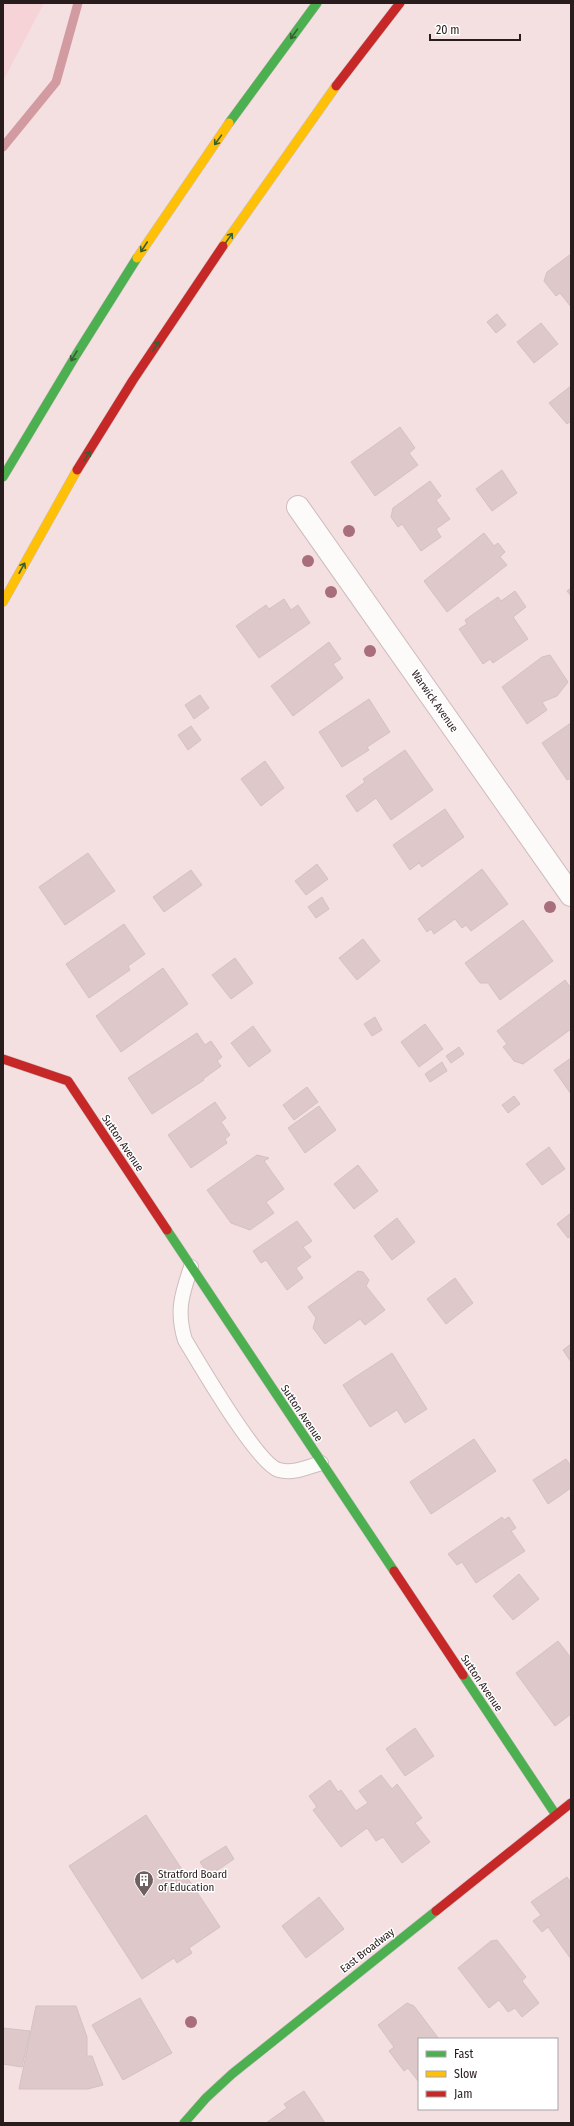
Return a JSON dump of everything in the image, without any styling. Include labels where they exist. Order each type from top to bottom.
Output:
[{"type":"main road","points":[[3,476],[86,336],[146,245],[205,157],[318,3]]},
{"type":"main road","points":[[3,602],[69,485],[186,299],[354,60],[400,3]]},
{"type":"main road","name":"Sutton Avenue","points":[[3,1059],[68,1081],[556,1815]]},
{"type":"main road","name":"East Broadway","points":[[184,2123],[206,2098],[232,2074],[571,1803]]},
{"type":"street","name":"Warwick Avenue","points":[[298,507],[571,895]]},
{"type":"lane","points":[[191,1267],[180,1306],[180,1324],[185,1340],[253,1445],[266,1462],[278,1470],[293,1471],[321,1463]]},
{"type":"shaded area","points":[[3,3],[44,3],[3,81]]},
{"type":"building","points":[[571,254],[571,307],[560,293],[556,296],[544,281],[547,272]]},
{"type":"building","points":[[497,314],[506,325],[496,333],[487,322]]},
{"type":"building","points":[[541,323],[558,344],[534,363],[517,342]]},
{"type":"building","points":[[571,386],[571,421],[567,424],[549,403]]},
{"type":"building","points":[[400,427],[415,448],[409,453],[418,465],[375,496],[351,462]]},
{"type":"building","points":[[502,470],[517,493],[492,511],[476,489]]},
{"type":"building","points":[[430,481],[441,496],[436,500],[450,519],[436,529],[441,537],[421,551],[402,524],[398,527],[391,517],[393,508]]},
{"type":"building","points":[[484,533],[494,546],[498,543],[505,552],[500,557],[507,565],[447,612],[424,581]]},
{"type":"building","points":[[571,588],[571,596],[567,591]]},
{"type":"building","points":[[515,591],[526,607],[513,617],[528,639],[493,663],[490,659],[483,664],[459,629],[467,624],[465,620],[498,597],[501,601]]},
{"type":"building","points":[[284,599],[291,610],[298,605],[310,623],[259,658],[236,626],[266,605],[269,609]]},
{"type":"building","points":[[329,642],[341,659],[333,664],[343,678],[293,716],[271,686]]},
{"type":"building","points":[[550,655],[568,682],[557,696],[542,702],[547,710],[527,724],[502,687],[542,657]]},
{"type":"building","points":[[200,695],[209,708],[194,719],[185,705]]},
{"type":"building","points":[[369,699],[390,732],[367,747],[369,750],[342,767],[319,732]]},
{"type":"building","points":[[571,723],[571,778],[567,780],[542,743]]},
{"type":"building","points":[[191,726],[201,740],[188,750],[178,735]]},
{"type":"building","points":[[405,750],[433,790],[391,820],[376,798],[357,812],[346,796],[365,782],[363,779]]},
{"type":"building","points":[[265,761],[284,788],[261,806],[241,779]]},
{"type":"building","points":[[445,809],[464,837],[422,867],[419,863],[410,870],[393,845]]},
{"type":"building","points":[[88,853],[115,891],[65,925],[39,887]]},
{"type":"building","points":[[317,864],[328,879],[306,895],[295,881]]},
{"type":"building","points":[[482,869],[508,904],[471,931],[466,925],[462,928],[455,919],[434,934],[431,929],[427,932],[418,919]]},
{"type":"building","points":[[191,870],[202,885],[164,912],[153,897]]},
{"type":"building","points":[[322,897],[329,909],[316,918],[308,907]]},
{"type":"building","points":[[523,920],[553,961],[500,1000],[488,983],[480,983],[465,963]]},
{"type":"building","points":[[124,924],[145,954],[128,966],[130,970],[89,998],[66,964]]},
{"type":"building","points":[[363,939],[380,961],[357,980],[339,958]]},
{"type":"building","points":[[235,958],[253,983],[231,999],[212,975]]},
{"type":"building","points":[[163,968],[188,1004],[121,1052],[96,1016]]},
{"type":"building","points":[[565,980],[571,988],[571,1029],[523,1064],[514,1061],[503,1047],[507,1044],[497,1031]]},
{"type":"building","points":[[375,1017],[382,1030],[372,1036],[364,1024]]},
{"type":"building","points":[[425,1024],[443,1049],[419,1067],[401,1042]]},
{"type":"building","points":[[253,1026],[271,1051],[249,1067],[231,1043]]},
{"type":"building","points":[[197,1033],[205,1045],[211,1041],[222,1057],[217,1061],[221,1066],[203,1079],[204,1080],[152,1114],[128,1078]]},
{"type":"building","points":[[459,1047],[464,1054],[451,1063],[446,1056]]},
{"type":"building","points":[[571,1058],[571,1094],[554,1070]]},
{"type":"building","points":[[442,1062],[447,1071],[430,1082],[425,1074]]},
{"type":"building","points":[[307,1087],[318,1102],[294,1120],[283,1105]]},
{"type":"building","points":[[514,1096],[520,1104],[508,1113],[502,1105]]},
{"type":"building","points":[[215,1102],[226,1118],[221,1122],[230,1135],[225,1139],[227,1143],[191,1168],[168,1135]]},
{"type":"building","points":[[319,1106],[336,1130],[305,1153],[288,1128]]},
{"type":"building","points":[[549,1147],[565,1169],[542,1185],[526,1164]]},
{"type":"building","points":[[257,1155],[269,1158],[264,1161],[284,1189],[266,1202],[274,1213],[250,1230],[231,1223],[207,1190]]},
{"type":"building","points":[[358,1165],[378,1191],[354,1209],[334,1184]]},
{"type":"building","points":[[571,1213],[571,1236],[568,1238],[557,1224]]},
{"type":"building","points":[[397,1218],[415,1242],[392,1260],[374,1236]]},
{"type":"building","points":[[297,1221],[312,1241],[303,1247],[311,1257],[296,1268],[303,1278],[287,1290],[266,1260],[261,1263],[253,1251]]},
{"type":"building","points":[[358,1271],[363,1272],[369,1280],[366,1286],[385,1310],[365,1325],[360,1319],[325,1344],[313,1328],[316,1318],[308,1307]]},
{"type":"building","points":[[455,1278],[473,1303],[446,1324],[427,1299]]},
{"type":"building","points":[[571,1344],[571,1362],[563,1350]]},
{"type":"building","points":[[392,1353],[427,1409],[405,1423],[397,1410],[370,1427],[343,1385]]},
{"type":"building","points":[[474,1439],[496,1471],[431,1514],[410,1482]]},
{"type":"building","points":[[566,1459],[571,1466],[571,1488],[548,1504],[533,1480]]},
{"type":"building","points":[[502,1517],[504,1520],[509,1517],[516,1528],[511,1531],[525,1551],[476,1583],[462,1562],[457,1565],[448,1554]]},
{"type":"building","points":[[519,1574],[539,1599],[513,1620],[493,1596]]},
{"type":"building","points":[[558,1641],[571,1658],[571,1714],[555,1726],[516,1673]]},
{"type":"building","points":[[415,1728],[434,1756],[405,1776],[386,1749]]},
{"type":"building","points":[[381,1775],[392,1789],[397,1784],[422,1818],[415,1823],[430,1842],[402,1863],[383,1837],[376,1841],[367,1828],[341,1847],[313,1810],[317,1807],[309,1796],[330,1780],[338,1792],[341,1790],[356,1811],[368,1803],[359,1791]]},
{"type":"building","name":"Stratford Board of Education","points":[[146,1815],[220,1927],[189,1948],[192,1953],[177,1963],[174,1958],[142,1979],[69,1866]]},
{"type":"building","points":[[226,1846],[234,1859],[209,1876],[200,1862]]},
{"type":"building","points":[[567,1877],[571,1883],[571,1959],[548,1927],[542,1932],[533,1921],[541,1915],[531,1902]]},
{"type":"building","points":[[319,1897],[344,1929],[306,1958],[282,1926]]},
{"type":"building","points":[[497,1940],[526,1977],[522,1981],[539,2003],[522,2017],[515,2008],[508,2012],[499,2000],[489,2008],[458,1968],[491,1941]]},
{"type":"building","points":[[140,1998],[172,2053],[123,2080],[92,2025]]},
{"type":"building","points":[[407,2003],[414,2006],[438,2038],[418,2038],[418,2081],[408,2068],[404,2071],[389,2051],[394,2047],[378,2025]]},
{"type":"building","points":[[36,2006],[76,2006],[87,2037],[87,2056],[92,2056],[103,2085],[88,2089],[19,2089]]},
{"type":"building","points":[[3,2028],[30,2031],[22,2067],[3,2064]]},
{"type":"building","points":[[304,2091],[325,2123],[266,2123],[287,2108],[284,2104]]},
{"type":"waterway","points":[[3,147],[56,82],[78,3]]},
{"type":"traffic: fast","points":[[229,123],[317,3]]},
{"type":"traffic: fast","points":[[3,477],[76,355],[137,258]]},
{"type":"traffic: fast","points":[[167,1230],[394,1571]]},
{"type":"traffic: fast","points":[[463,1675],[556,1815]]},
{"type":"traffic: fast","points":[[184,2123],[206,2098],[232,2074],[436,1911]]},
{"type":"traffic: slow","points":[[223,246],[336,86]]},
{"type":"traffic: slow","points":[[137,258],[229,123]]},
{"type":"traffic: slow","points":[[3,602],[77,470]]},
{"type":"traffic: jam","points":[[336,86],[400,3]]},
{"type":"traffic: jam","points":[[77,470],[133,380],[223,246]]},
{"type":"traffic: jam","points":[[3,1059],[68,1081],[167,1230]]},
{"type":"traffic: jam","points":[[394,1571],[463,1675]]},
{"type":"traffic: jam","points":[[436,1911],[571,1803]]},
{"type":"place","name":"Stratford Board of Education","points":[[144,1897]]}]
